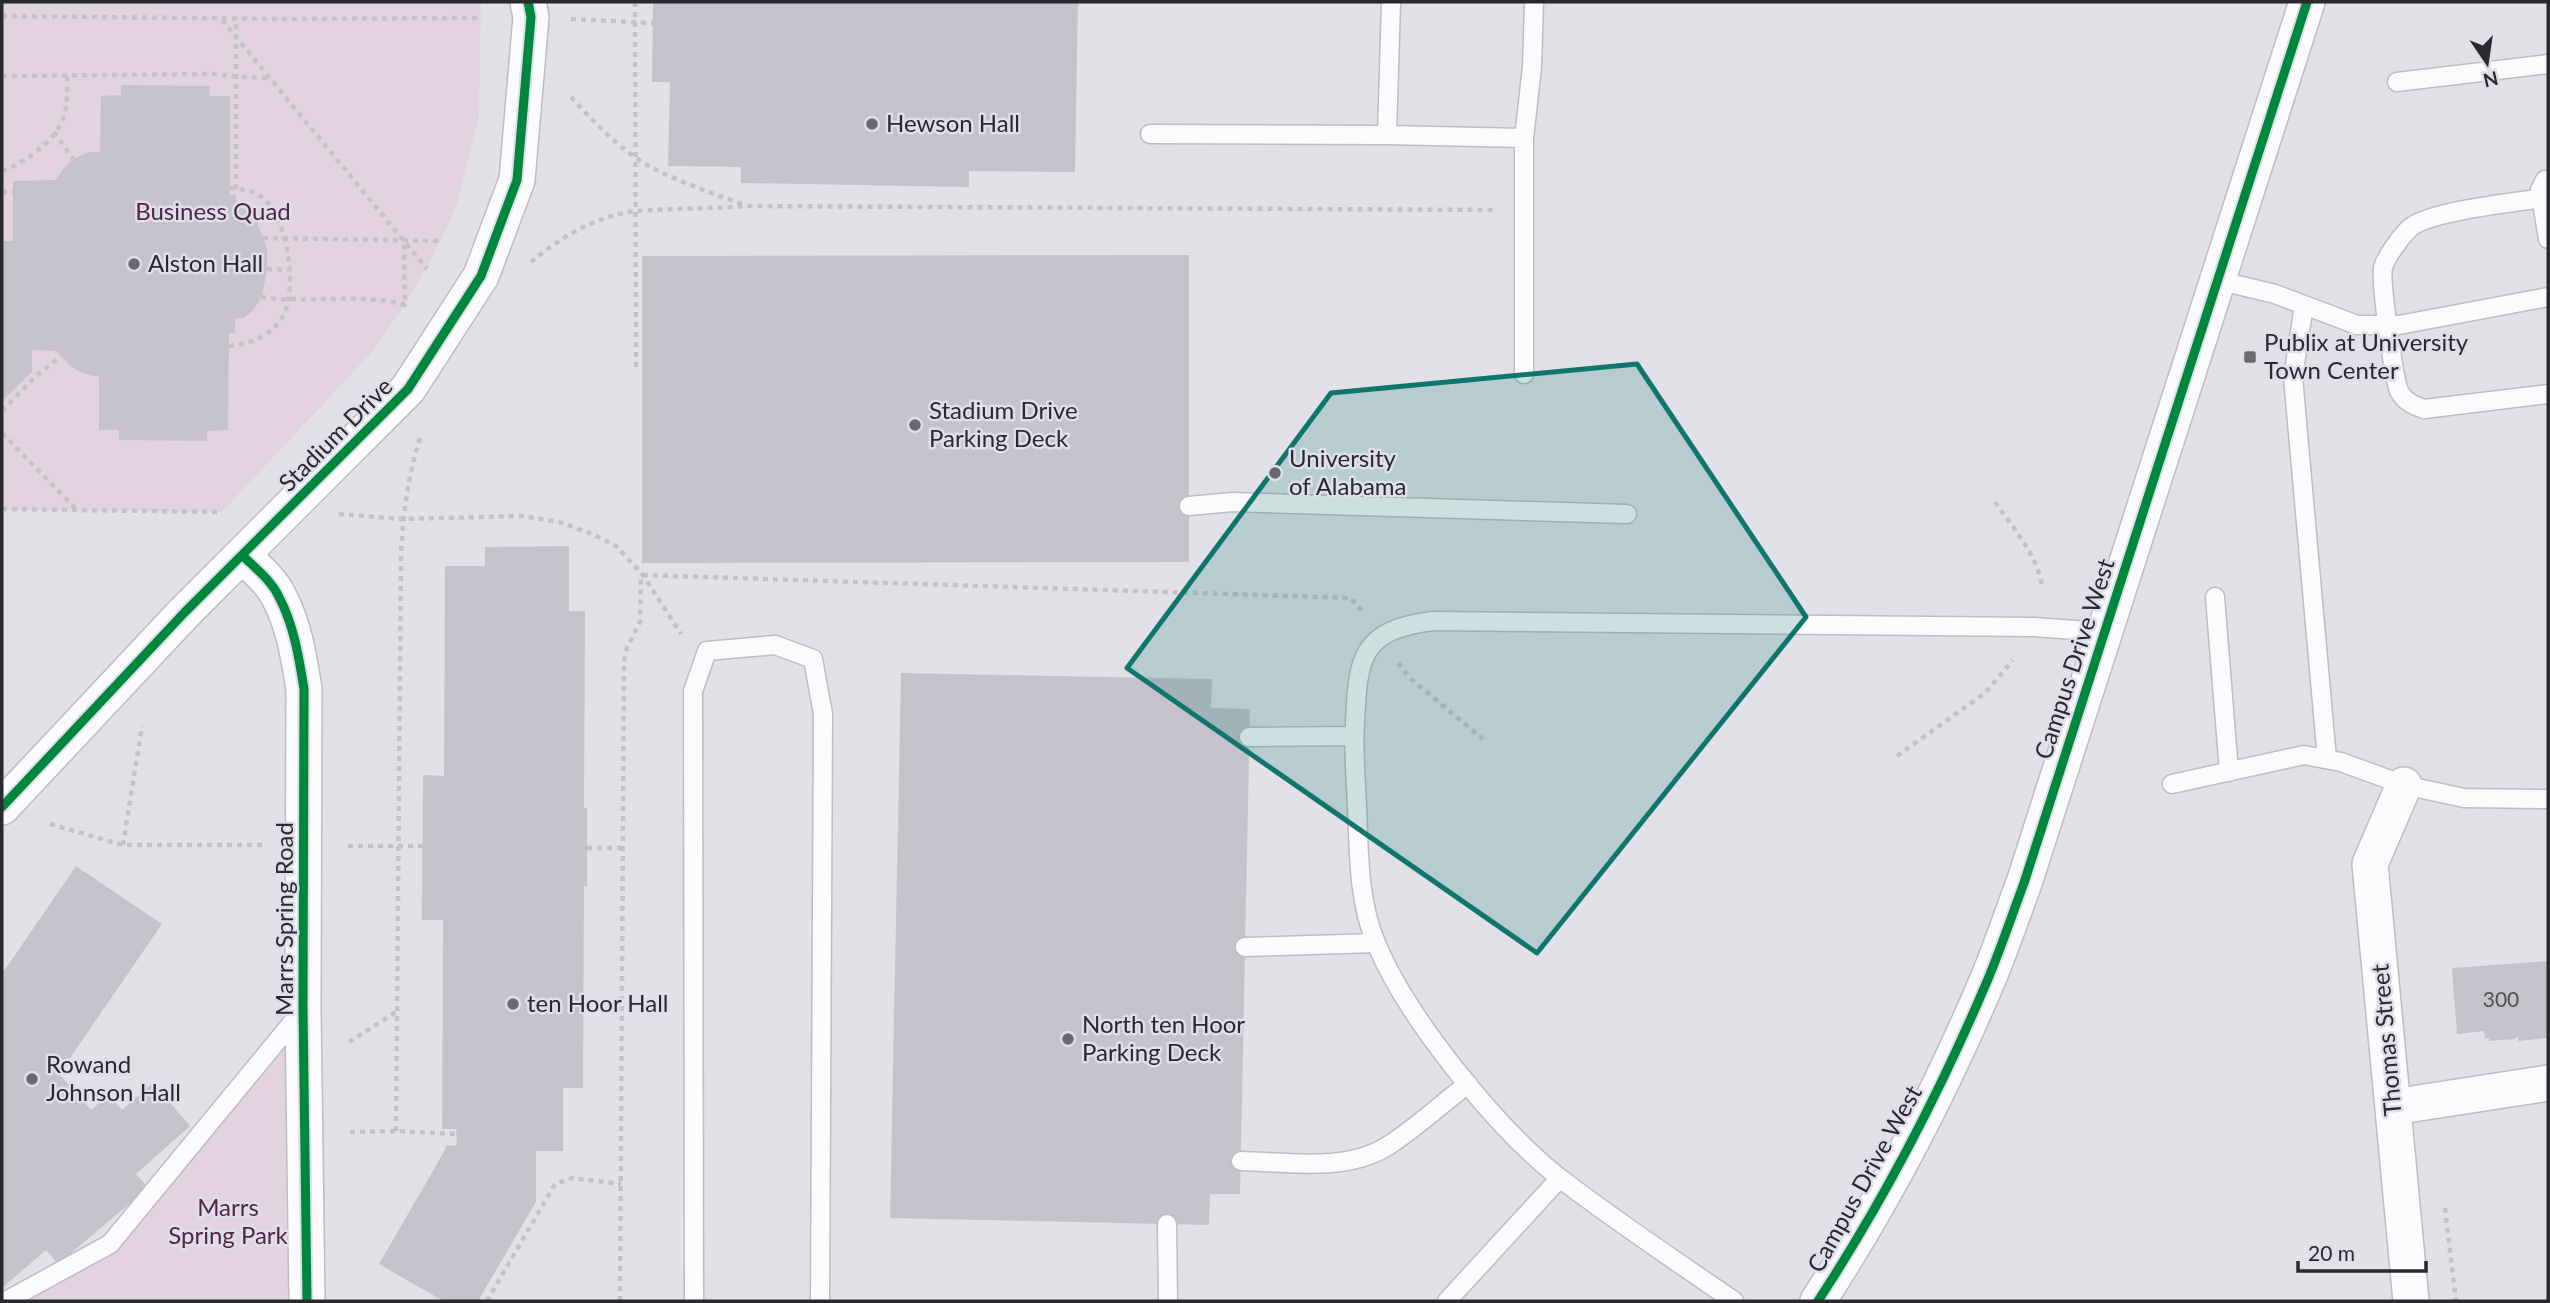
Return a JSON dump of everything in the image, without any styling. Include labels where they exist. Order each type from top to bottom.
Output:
[{"type":"street","name":"Stadium Drive","points":[[2,807],[70,732],[408,389],[481,276],[517,180],[531,18],[528,2]]},
{"type":"street","name":"Campus Drive West","points":[[1818,1301],[1857,1241],[1989,978],[2024,883],[2307,2]]},
{"type":"street","name":"Marrs Spring Road","points":[[242,555],[266,578],[279,597],[296,646],[304,689],[303,1009],[307,1301]]},
{"type":"street","name":"Thomas Street","points":[[2404,785],[2370,864],[2412,1301]]},
{"type":"street","points":[[2393,1107],[2548,1083]]},
{"type":"lane","points":[[1387,135],[1391,2]]},
{"type":"lane","points":[[1524,374],[1524,138],[1532,67],[1534,2]]},
{"type":"lane","points":[[2398,82],[2548,64]]},
{"type":"lane","points":[[1150,134],[1524,138]]},
{"type":"lane","points":[[2548,180],[2545,180],[2540,190],[2548,239]]},
{"type":"lane","points":[[2541,198],[2434,217],[2412,226],[2396,245],[2383,268],[2388,326],[2398,388],[2407,402],[2424,409],[2548,394]]},
{"type":"lane","points":[[2217,280],[2275,294],[2357,326],[2388,326],[2548,298]]},
{"type":"lane","points":[[2304,305],[2293,376],[2327,759]]},
{"type":"lane","points":[[1189,506],[1231,502],[1627,514]]},
{"type":"lane","points":[[2215,597],[2229,772]]},
{"type":"lane","points":[[1734,1301],[1560,1178],[1514,1135],[1468,1084],[1427,1030],[1401,989],[1376,943],[1364,902],[1360,869],[1354,736],[1357,674],[1362,660],[1381,637],[1413,624],[1433,621],[2034,626],[2103,632]]},
{"type":"lane","points":[[694,1301],[693,691],[707,651],[775,645],[813,659],[823,714],[820,1301]]},
{"type":"lane","points":[[1249,737],[1354,736]]},
{"type":"lane","points":[[2172,784],[2304,755],[2341,762],[2404,785],[2465,798],[2548,799]]},
{"type":"lane","points":[[1245,947],[1376,943]]},
{"type":"lane","points":[[6,1301],[110,1244],[303,1009]]},
{"type":"lane","points":[[1241,1161],[1324,1163],[1358,1158],[1384,1148],[1468,1084]]},
{"type":"lane","points":[[1447,1301],[1560,1178]]},
{"type":"lane","points":[[1167,1224],[1168,1301]]},
{"type":"path","points":[[635,2],[636,370]]},
{"type":"path","points":[[2,16],[482,18]]},
{"type":"path","points":[[222,19],[427,269]]},
{"type":"path","points":[[229,346],[255,341],[269,333],[282,317],[288,301],[288,270],[279,219],[260,195],[233,188],[236,19]]},
{"type":"path","points":[[566,19],[653,23]]},
{"type":"path","points":[[2,75],[218,74],[236,78],[271,78]]},
{"type":"path","points":[[2,171],[27,158],[62,121],[67,98],[67,75]]},
{"type":"path","points":[[571,97],[613,139],[647,164],[691,186],[745,206]]},
{"type":"path","points":[[54,132],[73,159]]},
{"type":"path","points":[[2,192],[14,192]]},
{"type":"path","points":[[531,262],[576,231],[601,220],[635,211],[704,210],[745,206],[1524,210]]},
{"type":"path","points":[[264,238],[284,236],[441,241]]},
{"type":"path","points":[[261,297],[288,301],[383,299],[405,305],[404,239]]},
{"type":"path","points":[[267,269],[288,270]]},
{"type":"path","points":[[2,411],[35,377],[61,356]]},
{"type":"path","points":[[396,1131],[402,519],[409,474],[423,430]]},
{"type":"path","points":[[2,433],[76,510]]},
{"type":"path","points":[[1995,502],[2034,559],[2042,586]]},
{"type":"path","points":[[2,509],[222,512]]},
{"type":"path","points":[[339,514],[402,519],[523,516],[546,518],[592,534],[615,546],[642,574],[703,663]]},
{"type":"path","points":[[642,574],[1351,598],[1369,620]]},
{"type":"path","points":[[620,1301],[624,661],[640,621],[642,574]]},
{"type":"path","points":[[1396,660],[1410,678],[1483,739]]},
{"type":"path","points":[[1897,756],[1985,693],[2013,660]]},
{"type":"path","points":[[123,845],[142,726]]},
{"type":"path","points":[[50,824],[123,845],[263,845]]},
{"type":"path","points":[[348,846],[423,846]]},
{"type":"path","points":[[587,848],[623,848]]},
{"type":"path","points":[[349,1042],[396,1012]]},
{"type":"path","points":[[350,1132],[456,1134]]},
{"type":"path","points":[[487,1301],[555,1184],[572,1178],[621,1184]]},
{"type":"highlighted area","points":[[1637,364],[1806,617],[1537,953],[1127,668],[1331,393]]},
{"type":"green space","name":"Business Quad","points":[[2,2],[481,2],[479,117],[457,204],[441,241],[405,305],[370,354],[222,512],[2,510]]},
{"type":"green space","name":"Marrs Spring Park","points":[[303,1009],[307,1301],[6,1301],[110,1244]]},
{"type":"building","name":"Hewson Hall","points":[[653,2],[1078,2],[1075,172],[969,171],[969,187],[741,183],[741,167],[668,166],[670,82],[652,82]]},
{"type":"building","name":"Alston Hall","points":[[121,85],[210,86],[209,96],[230,96],[230,195],[236,195],[236,207],[246,209],[256,220],[267,248],[267,269],[258,303],[244,318],[235,319],[235,333],[229,333],[228,430],[207,431],[207,441],[119,440],[119,430],[99,430],[99,377],[82,373],[70,366],[57,351],[32,350],[32,372],[2,401],[2,241],[13,241],[13,181],[56,180],[73,159],[89,152],[100,152],[101,96],[121,95]]},
{"type":"building","name":"Stadium Drive Parking Deck","points":[[1189,255],[1189,562],[642,563],[642,256]]},
{"type":"building","name":"ten Hoor Hall","points":[[569,546],[569,611],[585,611],[584,808],[587,808],[587,886],[584,886],[583,1088],[563,1088],[563,1151],[536,1151],[536,1202],[478,1301],[443,1301],[379,1264],[446,1146],[457,1145],[456,1129],[442,1129],[443,920],[422,920],[423,775],[444,776],[445,566],[485,566],[485,547]]},
{"type":"building","name":"North ten Hoor Parking Deck","points":[[901,673],[1212,679],[1211,708],[1250,709],[1240,1194],[1210,1194],[1209,1225],[890,1218]]},
{"type":"building","name":"Rowand Johnson Hall","points":[[76,866],[162,924],[59,1074],[91,1110],[109,1094],[122,1110],[153,1083],[190,1126],[136,1174],[148,1188],[58,1264],[46,1250],[2,1288],[2,974]]},
{"type":"building","points":[[2548,961],[2547,1038],[2518,1041],[2518,1036],[2515,1039],[2489,1041],[2489,1038],[2485,1038],[2484,1031],[2457,1034],[2452,968]]},
{"type":"cycle path","points":[[2,807],[184,613],[408,389],[481,276],[517,180],[531,17],[528,2]]},
{"type":"cycle path","points":[[1818,1301],[1866,1224],[1910,1144],[1970,1021],[2002,943],[2024,883],[2307,2]]},
{"type":"cycle path","points":[[242,555],[272,585],[284,608],[295,642],[304,689],[303,1009],[307,1301]]},
{"type":"place","name":"Hewson Hall","points":[[872,124]]},
{"type":"place","name":"Alston Hall","points":[[134,264]]},
{"type":"place","name":"Publix at University Town Center","points":[[2250,357]]},
{"type":"place","name":"Stadium Drive Parking Deck","points":[[915,425]]},
{"type":"place","name":"University of Alabama","points":[[1275,473]]},
{"type":"place","name":"ten Hoor Hall","points":[[513,1004]]},
{"type":"place","name":"North ten Hoor Parking Deck","points":[[1068,1039]]},
{"type":"place","name":"Rowand Johnson Hall","points":[[32,1079]]}]
